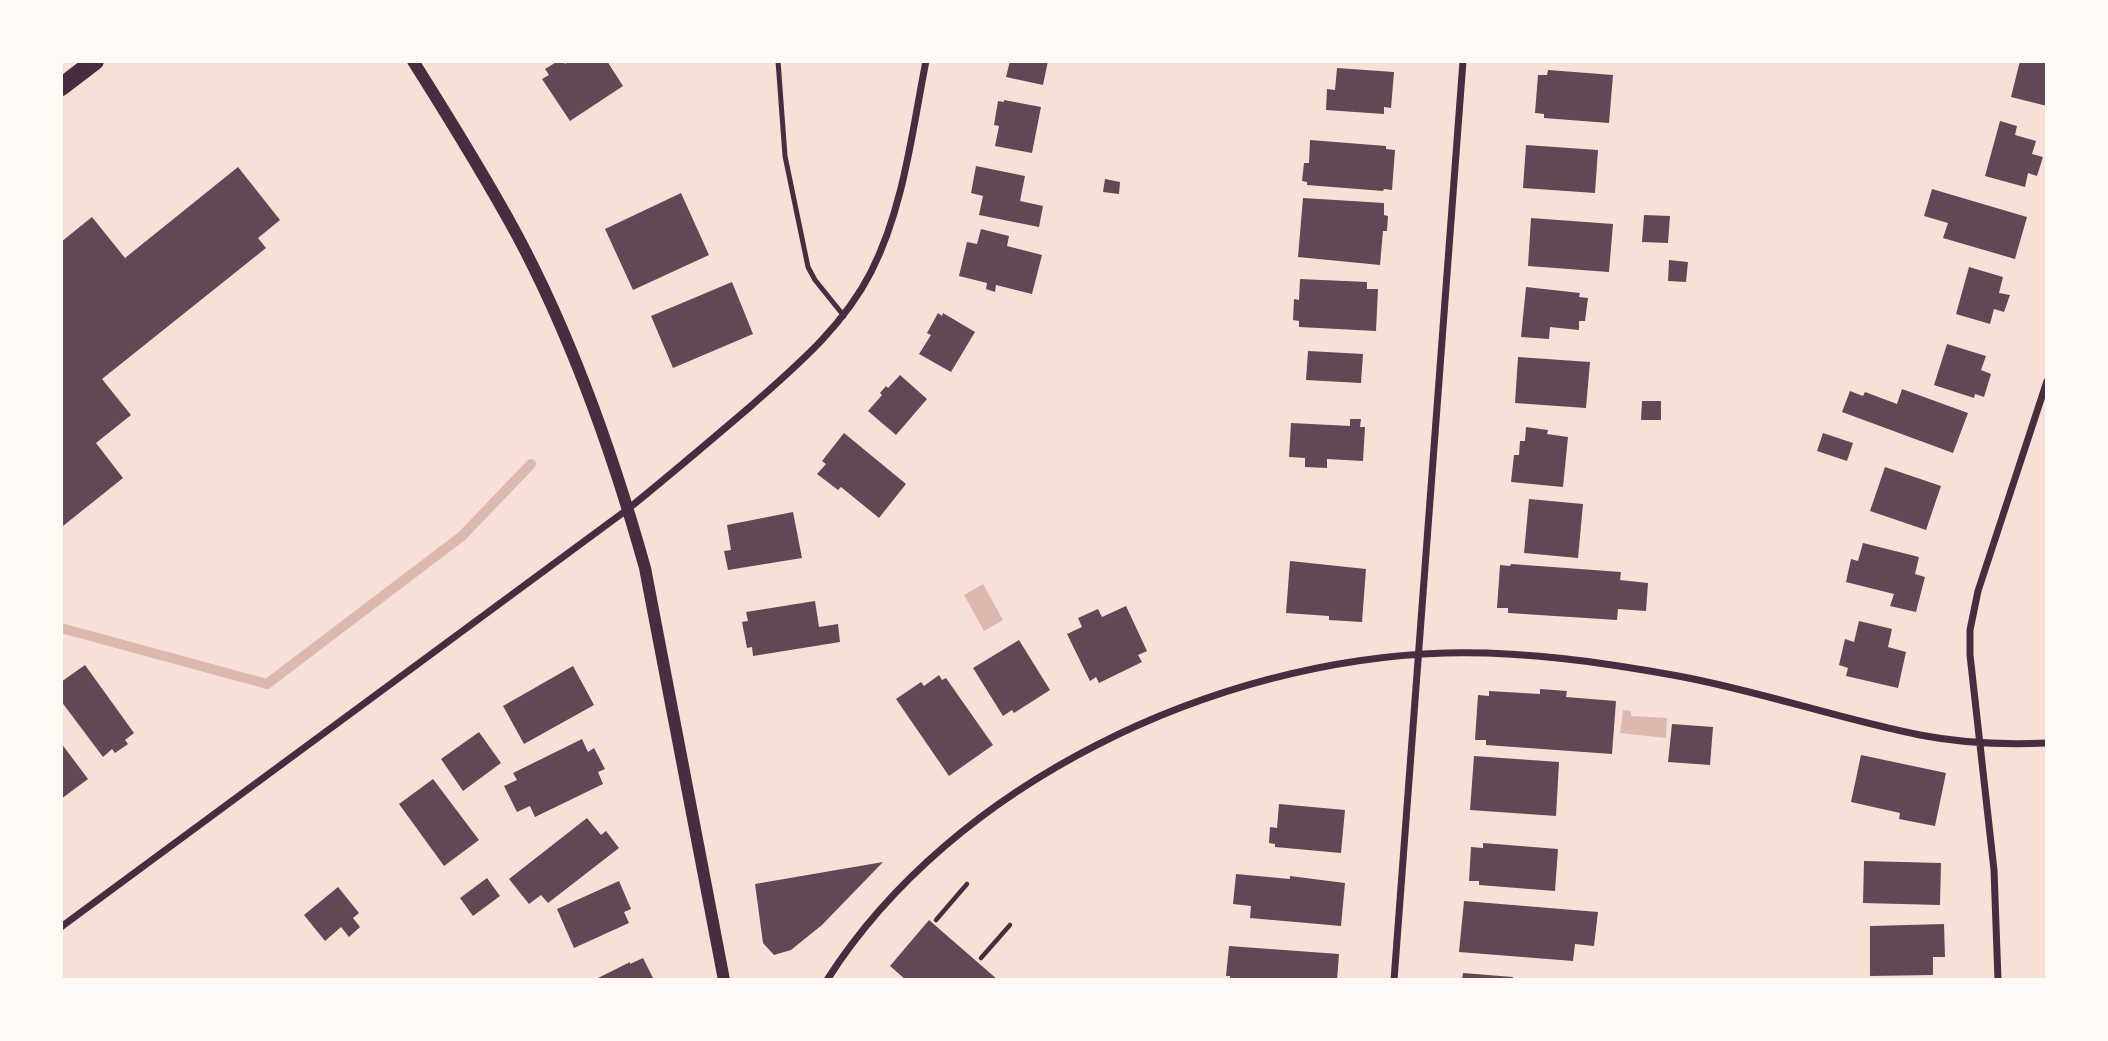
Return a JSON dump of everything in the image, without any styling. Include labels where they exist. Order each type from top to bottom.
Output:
[{"type":"main road","points":[[61,87],[95,61]]},
{"type":"street","points":[[412,61],[439,101],[528,258],[571,351],[628,509],[645,568],[724,980]]},
{"type":"street","points":[[61,928],[628,509],[678,469],[808,355],[844,316],[871,272],[891,225],[926,61]]},
{"type":"street","points":[[1394,980],[1463,61]]},
{"type":"street","points":[[1998,980],[1994,870],[1970,655],[1970,630],[1978,592],[2047,381]]},
{"type":"street","points":[[827,980],[886,902],[942,847],[972,822],[1032,781],[1156,717],[1235,688],[1275,677],[1418,654],[1538,656],[1587,660],[1683,677],[1921,735],[1980,743],[2047,743]]},
{"type":"lane","points":[[778,61],[785,156],[808,267],[844,316]]},
{"type":"path","points":[[936,920],[967,884]]},
{"type":"path","points":[[981,958],[1010,925]]},
{"type":"shaded area","points":[[983,584],[1003,620],[984,631],[964,595]]},
{"type":"shaded area","points":[[1623,710],[1631,711],[1631,716],[1667,718],[1666,738],[1620,733]]},
{"type":"building","points":[[558,61],[564,61],[565,64],[569,61],[607,61],[623,86],[570,121],[542,79],[549,75],[545,69]]},
{"type":"building","points":[[1010,61],[1048,61],[1043,85],[1006,77]]},
{"type":"building","points":[[2020,61],[2047,61],[2047,106],[2011,97]]},
{"type":"building","points":[[1337,68],[1394,72],[1391,108],[1384,107],[1384,114],[1326,110],[1327,89],[1335,90]]},
{"type":"building","points":[[1548,70],[1613,75],[1609,123],[1544,118],[1544,114],[1535,113],[1538,75],[1547,75]]},
{"type":"building","points":[[998,101],[1041,107],[1032,153],[995,146],[999,126],[994,125]]},
{"type":"building","points":[[2000,121],[2017,126],[2015,135],[2036,141],[2032,154],[2043,157],[2037,176],[2028,173],[2025,187],[1985,176]]},
{"type":"building","points":[[1310,140],[1386,146],[1386,149],[1395,150],[1392,190],[1307,185],[1307,182],[1302,181],[1304,163],[1309,163]]},
{"type":"building","points":[[1526,145],[1598,150],[1595,193],[1523,188]]},
{"type":"building","points":[[976,166],[1025,176],[1020,201],[1043,206],[1039,227],[979,215],[983,196],[971,193]]},
{"type":"building","points":[[238,167],[280,220],[258,238],[266,248],[102,379],[131,415],[96,443],[123,478],[63,526],[61,242],[92,217],[125,258]]},
{"type":"building","points":[[1105,179],[1120,182],[1119,194],[1103,192]]},
{"type":"building","points":[[1932,189],[2027,217],[2015,259],[1943,238],[1948,223],[1924,216]]},
{"type":"building","points":[[681,193],[709,255],[633,290],[605,229]]},
{"type":"building","points":[[1303,198],[1384,203],[1384,215],[1388,216],[1387,231],[1383,231],[1380,265],[1298,257]]},
{"type":"building","points":[[1644,215],[1670,216],[1668,243],[1642,242]]},
{"type":"building","points":[[1531,218],[1613,224],[1609,272],[1528,266]]},
{"type":"building","points":[[981,229],[1009,236],[1007,246],[1042,255],[1032,294],[996,285],[995,292],[986,289],[987,283],[959,276],[967,242],[977,244]]},
{"type":"building","points":[[1669,260],[1688,262],[1686,282],[1668,281]]},
{"type":"building","points":[[1969,267],[2003,277],[1999,293],[2010,295],[2004,312],[1994,309],[1990,324],[1956,314]]},
{"type":"building","points":[[1300,279],[1367,282],[1367,289],[1378,289],[1376,331],[1299,327],[1299,321],[1293,320],[1294,299],[1299,300]]},
{"type":"building","points":[[732,282],[753,334],[673,368],[651,316]]},
{"type":"building","points":[[1526,287],[1580,293],[1579,297],[1588,298],[1585,321],[1579,321],[1579,330],[1550,327],[1549,339],[1521,337]]},
{"type":"building","points":[[938,313],[942,316],[943,313],[975,332],[951,372],[919,354],[931,335],[927,333]]},
{"type":"building","points":[[1947,344],[1986,356],[1981,370],[1991,374],[1984,397],[1975,394],[1974,398],[1934,385]]},
{"type":"building","points":[[1308,351],[1363,354],[1361,383],[1306,380]]},
{"type":"building","points":[[1518,357],[1590,362],[1586,408],[1515,403]]},
{"type":"building","points":[[900,375],[927,399],[896,435],[868,411],[886,386],[888,388]]},
{"type":"building","points":[[1902,389],[1968,413],[1953,453],[1842,412],[1850,391],[1863,396],[1865,392],[1897,404]]},
{"type":"building","points":[[1642,401],[1661,401],[1661,420],[1641,420]]},
{"type":"building","points":[[1350,419],[1361,419],[1360,427],[1365,427],[1363,461],[1327,459],[1327,468],[1305,467],[1305,458],[1289,457],[1291,423],[1350,426]]},
{"type":"building","points":[[1526,427],[1548,430],[1547,434],[1568,437],[1563,487],[1511,482],[1514,455],[1519,455],[1520,441],[1525,441]]},
{"type":"building","points":[[844,433],[906,484],[879,518],[841,487],[838,490],[817,474],[826,464],[822,461]]},
{"type":"building","points":[[1823,433],[1853,443],[1847,461],[1817,451]]},
{"type":"building","points":[[1885,467],[1941,486],[1926,530],[1870,511]]},
{"type":"building","points":[[1529,499],[1583,504],[1578,558],[1524,553]]},
{"type":"building","points":[[793,512],[802,558],[728,570],[724,551],[731,550],[727,525]]},
{"type":"building","points":[[1863,543],[1919,557],[1915,574],[1925,577],[1916,612],[1890,606],[1894,594],[1846,582],[1851,559],[1858,561]]},
{"type":"building","points":[[1290,561],[1366,569],[1362,622],[1286,613]]},
{"type":"building","points":[[1500,565],[1621,572],[1620,580],[1648,583],[1646,611],[1618,609],[1617,620],[1508,613],[1508,608],[1497,608]]},
{"type":"building","points":[[815,601],[819,627],[838,624],[840,642],[753,656],[752,647],[747,648],[742,622],[748,621],[746,612]]},
{"type":"building","points":[[1126,606],[1147,651],[1138,655],[1142,662],[1099,683],[1096,677],[1090,681],[1067,634],[1082,627],[1078,618],[1098,609],[1102,617]]},
{"type":"building","points":[[1859,621],[1892,629],[1888,647],[1906,652],[1898,688],[1846,676],[1848,668],[1839,665],[1845,639],[1854,642]]},
{"type":"building","points":[[1019,640],[1050,690],[1014,713],[1012,710],[1003,716],[973,668]]},
{"type":"building","points":[[85,665],[134,733],[125,740],[128,744],[115,753],[112,749],[103,757],[61,701],[61,682]]},
{"type":"building","points":[[573,666],[594,705],[524,744],[503,706]]},
{"type":"building","points":[[939,675],[942,680],[946,678],[993,745],[949,776],[896,699],[921,682],[924,686]]},
{"type":"building","points":[[1540,689],[1567,691],[1566,697],[1616,701],[1612,754],[1486,745],[1486,740],[1475,740],[1478,695],[1489,696],[1489,691],[1540,694]]},
{"type":"building","points":[[1672,724],[1713,727],[1710,765],[1668,762]]},
{"type":"building","points":[[479,732],[501,763],[463,791],[441,759]]},
{"type":"building","points":[[582,739],[588,752],[594,748],[605,769],[598,772],[603,784],[535,817],[530,806],[517,812],[504,786],[517,780],[513,773]]},
{"type":"building","points":[[61,743],[88,779],[61,799]]},
{"type":"building","points":[[1861,755],[1946,773],[1935,826],[1899,819],[1900,813],[1851,802]]},
{"type":"building","points":[[1474,756],[1559,762],[1556,816],[1470,810]]},
{"type":"building","points":[[433,779],[479,840],[444,866],[399,804]]},
{"type":"building","points":[[1279,804],[1345,810],[1341,853],[1275,847],[1275,844],[1269,843],[1270,827],[1277,828]]},
{"type":"building","points":[[587,818],[601,835],[606,831],[619,848],[548,903],[541,895],[529,904],[509,879]]},
{"type":"building","points":[[1483,843],[1558,849],[1555,891],[1479,885],[1479,881],[1469,881],[1471,847],[1483,848]]},
{"type":"building","points":[[1864,861],[1941,863],[1940,905],[1863,903]]},
{"type":"building","points":[[883,862],[822,925],[791,950],[774,955],[763,943],[755,884]]},
{"type":"building","points":[[1236,874],[1290,879],[1290,876],[1345,883],[1341,926],[1250,918],[1251,906],[1233,904]]},
{"type":"building","points":[[487,878],[500,896],[473,916],[460,898]]},
{"type":"building","points":[[619,881],[631,909],[624,912],[629,923],[574,948],[557,909]]},
{"type":"building","points":[[338,887],[359,913],[353,918],[360,927],[349,937],[341,927],[325,941],[304,915]]},
{"type":"building","points":[[1464,901],[1598,912],[1594,946],[1575,944],[1573,961],[1459,952]]},
{"type":"building","points":[[929,920],[998,980],[906,980],[890,966]]},
{"type":"building","points":[[1944,924],[1945,957],[1933,957],[1933,975],[1870,976],[1870,926]]},
{"type":"building","points":[[1229,946],[1339,954],[1337,980],[1230,980],[1230,976],[1226,976]]},
{"type":"building","points":[[643,958],[654,980],[594,980],[630,962]]},
{"type":"building","points":[[1463,973],[1513,977],[1512,980],[1462,980]]},
{"type":"waterway","points":[[61,628],[267,684],[462,536],[531,464]]}]
